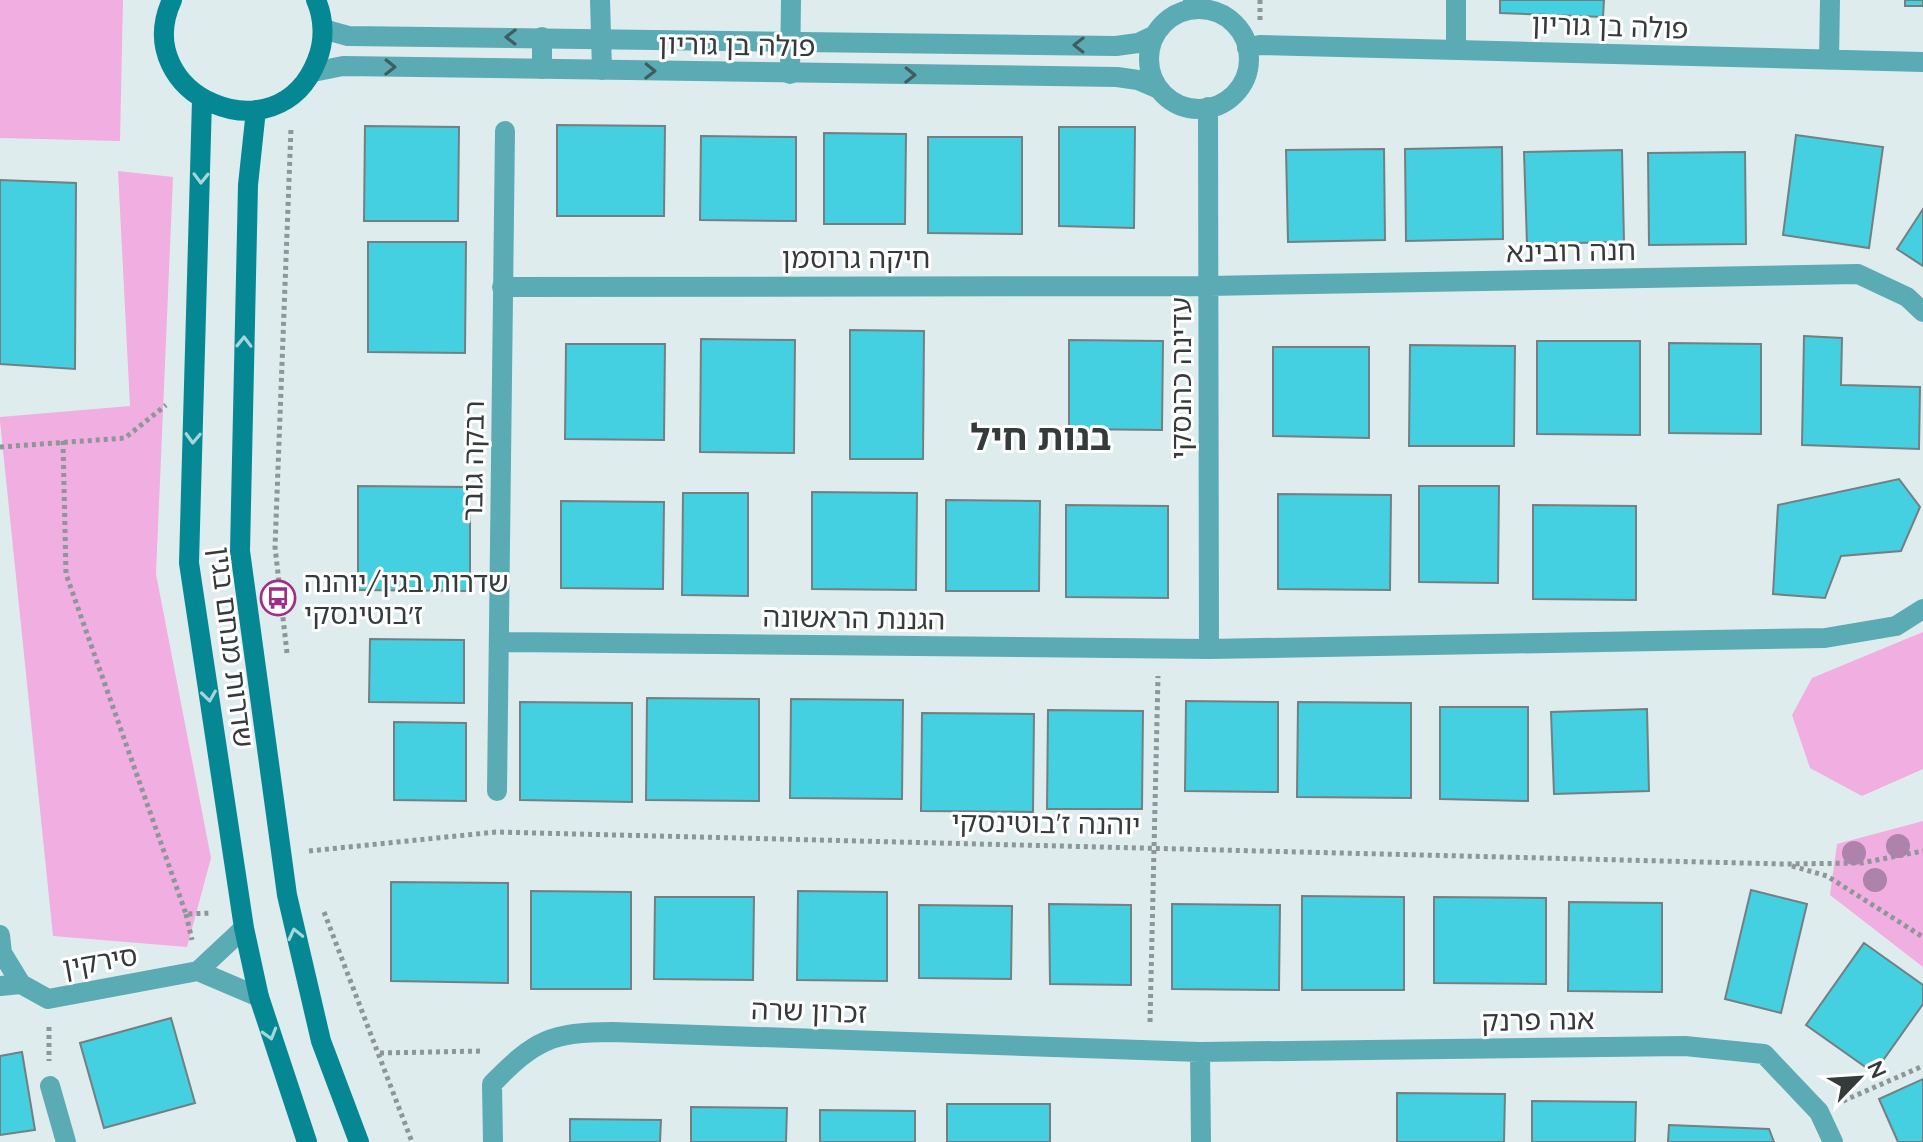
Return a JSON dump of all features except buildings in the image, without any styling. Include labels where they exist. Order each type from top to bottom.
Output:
[{"type":"street","points":[[172,0],[164,36],[170,61],[183,83],[202,100],[237,112],[278,104],[297,91],[313,72],[321,51],[323,29],[316,0]]},
{"type":"street","points":[[600,0],[602,70]]},
{"type":"street","points":[[790,74],[791,0]]},
{"type":"street","points":[[1456,0],[1456,50]]},
{"type":"street","points":[[1829,60],[1830,0]]},
{"type":"street","points":[[1195,4],[1229,19],[1241,31],[1247,48],[1248,63],[1236,92],[1208,107],[1181,105],[1159,89],[1149,62],[1155,35],[1180,12],[1195,4]]},
{"type":"street","name":"פולה בן גוריון","points":[[323,29],[348,36],[1116,46],[1138,43],[1155,35]]},
{"type":"street","points":[[542,37],[542,69]]},
{"type":"street","name":"פולה בן גוריון","points":[[1247,48],[1260,45],[1923,62]]},
{"type":"street","name":"פולה בן גוריון","points":[[313,72],[343,66],[1117,77],[1138,80],[1159,89]]},
{"type":"street","name":"שדרות מנחם בגין","points":[[202,100],[189,563],[243,920],[259,997],[307,1142]]},
{"type":"street","name":"עדינה כהנסקי","points":[[1208,107],[1209,649]]},
{"type":"street","name":"שדרות מנחם בגין","points":[[256,110],[248,185],[240,551],[289,908],[321,1041],[359,1142]]},
{"type":"street","name":"רבקה גובר","points":[[497,791],[505,131]]},
{"type":"street","name":"חנה רובינא","points":[[1209,286],[1858,274],[1907,297],[1923,312]]},
{"type":"street","name":"חיקה גרוסמן","points":[[502,287],[1209,286]]},
{"type":"street","points":[[1209,649],[1825,638],[1896,626],[1923,609]]},
{"type":"street","name":"הגננת הראשונה","points":[[499,642],[1209,649]]},
{"type":"street","points":[[243,920],[198,971],[259,997]]},
{"type":"street","points":[[0,935],[2,953],[21,984],[0,986]]},
{"type":"street","name":"סירקין","points":[[21,984],[48,999],[198,971]]},
{"type":"street","name":"זכרון שרה","points":[[493,1142],[492,1084],[524,1051],[567,1032],[1200,1052]]},
{"type":"street","name":"אנה פרנק","points":[[1200,1052],[1685,1046],[1764,1054],[1819,1112],[1833,1142]]},
{"type":"street","points":[[1200,1052],[1201,1142]]},
{"type":"street","points":[[50,1086],[66,1142]]},
{"type":"path","points":[[275,547],[290,129],[299,118]]},
{"type":"path","points":[[0,447],[125,438],[195,382]]},
{"type":"path","points":[[63,441],[66,574],[186,914],[243,920]]},
{"type":"path","points":[[1149,1051],[1159,649]]},
{"type":"path","name":"יוהנה ז'בוטינסקי","points":[[311,864],[308,851],[496,832],[1156,845],[1783,864]]},
{"type":"path","points":[[1783,864],[1861,863],[1923,851]]},
{"type":"path","points":[[1783,864],[1827,876],[1923,937]]},
{"type":"path","points":[[321,905],[412,1142]]},
{"type":"path","points":[[48,999],[50,1086]]},
{"type":"path","points":[[380,1053],[524,1051]]},
{"type":"path","points":[[1819,1112],[1923,1066]]},
{"type":"shaded area","points":[[0,0],[123,0],[120,141],[0,138]]},
{"type":"shaded area","points":[[118,171],[173,177],[156,574],[211,858],[187,947],[53,936],[0,421],[0,417],[130,406]]},
{"type":"shaded area","points":[[1923,632],[1923,769],[1862,796],[1810,768],[1792,715],[1812,678]]},
{"type":"shaded area","points":[[1923,821],[1923,967],[1830,895],[1837,844]]},
{"type":"place","name":"שדרות בגין/יוהנה ז׳בוטינסקי","points":[[278,598]]},
{"type":"district","name":"בנות חיל","points":[[1041,437]]}]
